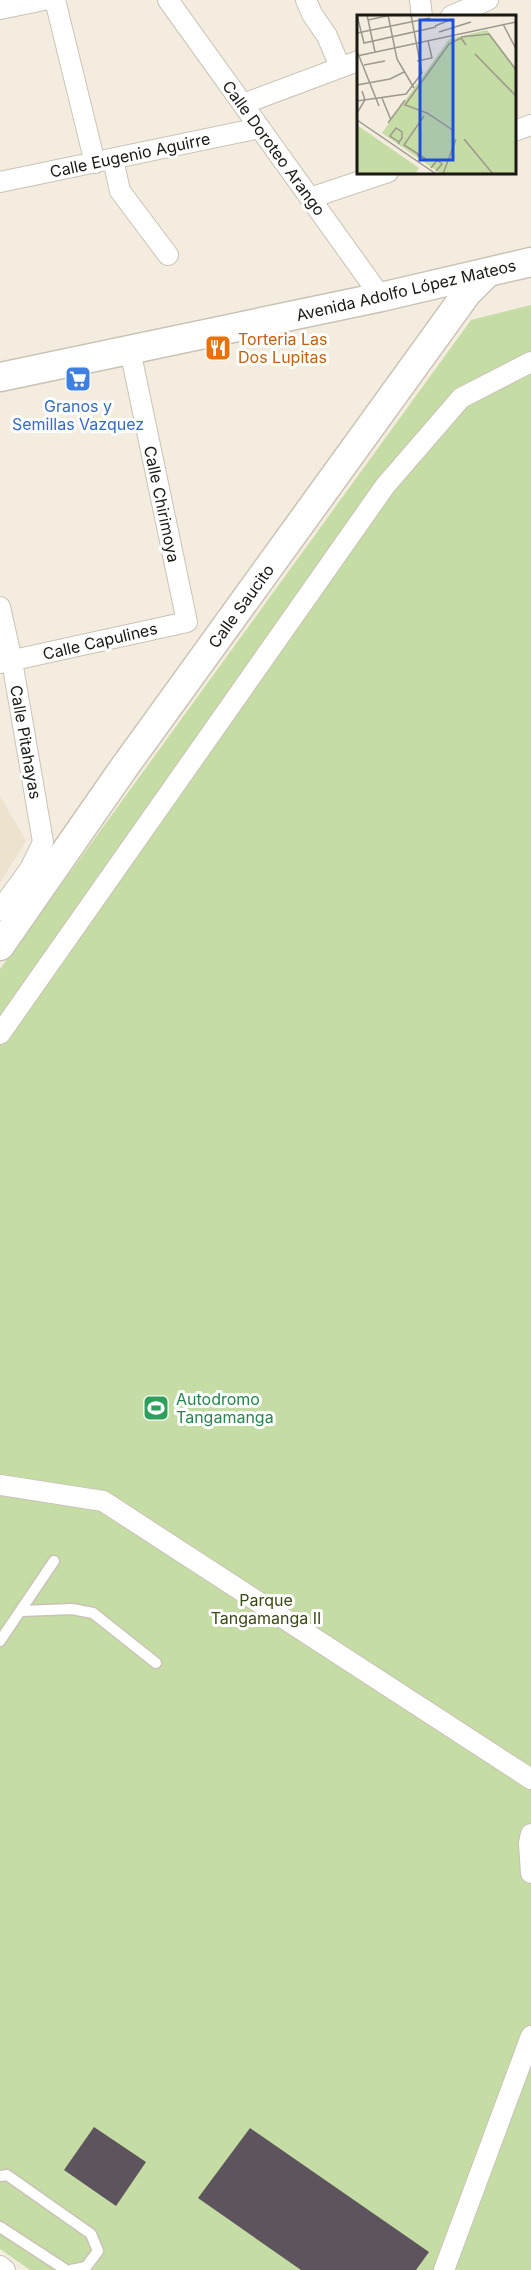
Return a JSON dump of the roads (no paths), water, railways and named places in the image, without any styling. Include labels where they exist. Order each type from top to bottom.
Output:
[{"type":"street","points":[[0,9],[44,0]]},
{"type":"street","points":[[56,0],[104,161],[120,191],[168,255]]},
{"type":"street","name":"Calle Doroteo Arango","points":[[168,0],[381,297]]},
{"type":"street","points":[[243,104],[349,64],[312,14],[306,0]]},
{"type":"street","points":[[420,0],[422,15]]},
{"type":"street","points":[[453,15],[488,0]]},
{"type":"street","points":[[516,130],[531,125]]},
{"type":"street","name":"Calle Eugenio Aguirre","points":[[0,182],[260,128]]},
{"type":"street","points":[[310,198],[382,174]]},
{"type":"street","name":"Avenida Adolfo López Mateos","points":[[0,377],[381,297],[531,262]]},
{"type":"street","name":"Calle Saucito","points":[[0,946],[123,769],[467,293],[488,272]]},
{"type":"street","points":[[418,288],[432,294],[441,302],[445,311],[445,325]]},
{"type":"street","name":"Calle Chirimoya","points":[[130,350],[188,622]]},
{"type":"street","points":[[0,1034],[385,486],[461,398],[531,362]]},
{"type":"street","name":"Calle Pitahayas","points":[[0,607],[6,662],[43,842],[30,869],[0,910]]},
{"type":"street","name":"Calle Capulines","points":[[6,662],[188,622]]},
{"type":"street","points":[[0,1485],[103,1501],[531,1779]]},
{"type":"street","points":[[531,1834],[529,1843],[531,1873]]},
{"type":"street","points":[[444,2270],[531,2036]]},
{"type":"street","points":[[0,2266],[6,2270]]},
{"type":"lane","points":[[0,1641],[54,1561]]},
{"type":"lane","points":[[21,1611],[72,1609],[93,1613],[156,1663]]},
{"type":"lane","points":[[0,2176],[7,2175],[91,2235],[98,2251],[86,2267],[71,2270]]},
{"type":"lane","points":[[0,2227],[66,2270]]},
{"type":"place","name":"Torteria Las Dos Lupitas","points":[[218,348]]},
{"type":"place","name":"Granos y Semillas Vazquez","points":[[78,379]]},
{"type":"place","name":"Autodromo Tangamanga","points":[[156,1408]]},
{"type":"park label","name":"Parque Tangamanga II","points":[[266,1609]]}]
